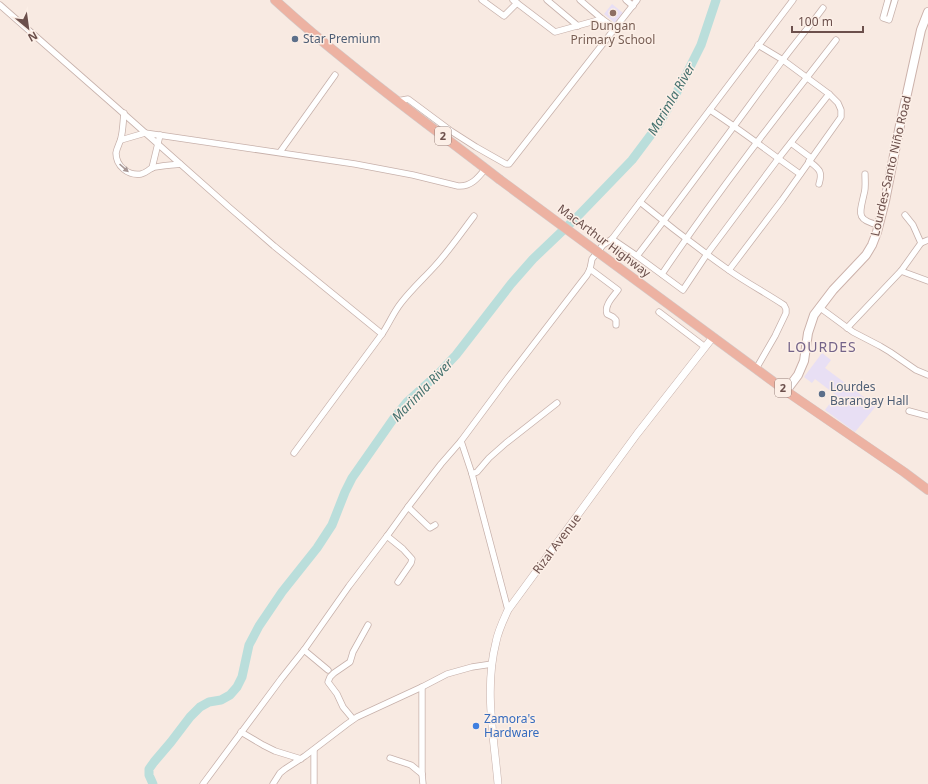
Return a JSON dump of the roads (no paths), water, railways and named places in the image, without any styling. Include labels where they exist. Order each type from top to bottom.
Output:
[{"type":"highway","name":"MacArthur Highway","points":[[275,0],[320,40],[499,179],[786,391],[928,490]]},
{"type":"main road","name":"Lourdes-Santo Niño Road","points":[[786,391],[801,369],[804,361],[806,342],[810,324],[814,315],[833,290],[869,251],[874,240],[885,201],[921,30],[928,12]]},
{"type":"street","points":[[482,0],[504,16],[515,1],[555,32],[602,19]]},
{"type":"street","points":[[547,0],[578,26]]},
{"type":"street","points":[[580,0],[602,19],[616,28]]},
{"type":"street","points":[[626,0],[633,6]]},
{"type":"street","points":[[397,101],[408,99],[470,143],[506,164],[509,164],[638,0]]},
{"type":"street","points":[[203,784],[304,650],[349,586],[408,507],[461,441],[507,378],[587,275],[592,259],[604,245],[612,239],[793,0]]},
{"type":"street","points":[[888,0],[883,18],[890,20],[895,0]]},
{"type":"street","points":[[0,5],[274,246],[382,334]]},
{"type":"street","points":[[637,256],[823,8]]},
{"type":"street","points":[[662,274],[686,238],[836,40]]},
{"type":"street","points":[[729,270],[841,117],[841,110],[838,103],[829,94],[783,60],[758,45]]},
{"type":"street","points":[[280,152],[335,75]]},
{"type":"street","points":[[612,239],[683,290],[707,254],[829,94]]},
{"type":"street","points":[[710,110],[800,174]]},
{"type":"street","points":[[124,113],[121,140],[116,156],[118,163],[122,168],[128,172],[143,174],[152,168],[180,164]]},
{"type":"street","points":[[121,140],[145,133],[160,135],[348,163],[405,173],[463,187],[476,180],[486,168]]},
{"type":"street","points":[[152,168],[160,135]]},
{"type":"street","points":[[791,143],[819,169],[821,178],[819,184]]},
{"type":"street","points":[[865,174],[866,186],[860,206],[860,215],[865,220],[879,225]]},
{"type":"street","points":[[640,202],[664,222],[729,270],[784,305],[786,314],[756,369]]},
{"type":"street","points":[[905,215],[913,225],[922,243]]},
{"type":"street","points":[[294,453],[382,334],[402,301],[435,266],[474,216]]},
{"type":"street","points":[[847,328],[901,271],[922,243],[928,240]]},
{"type":"street","points":[[590,269],[618,290],[607,306],[606,311],[607,314],[616,320],[616,325]]},
{"type":"street","points":[[901,271],[928,281]]},
{"type":"street","points":[[819,307],[859,336],[890,352],[916,370],[928,375]]},
{"type":"street","points":[[658,312],[705,347]]},
{"type":"street","name":"Rizal Avenue","points":[[498,784],[490,692],[492,664],[496,642],[508,610],[637,434],[713,337]]},
{"type":"street","points":[[472,474],[477,472],[489,458],[557,403]]},
{"type":"street","points":[[909,411],[928,416]]},
{"type":"street","points":[[461,441],[472,474],[508,610]]},
{"type":"street","points":[[408,507],[428,527],[430,528],[435,525]]},
{"type":"street","points":[[387,536],[403,549],[412,559],[398,582]]},
{"type":"street","points":[[353,719],[343,707],[337,694],[328,682],[334,673],[350,662],[353,652],[368,625]]},
{"type":"street","points":[[304,650],[328,670]]},
{"type":"street","points":[[273,784],[280,773],[314,750],[353,719],[447,674],[472,667],[492,664]]},
{"type":"street","points":[[422,687],[423,784]]},
{"type":"street","points":[[241,732],[275,751],[301,759]]},
{"type":"street","points":[[314,750],[314,784]]},
{"type":"street","points":[[390,758],[411,765],[422,774]]},
{"type":"waterway","name":"Marimla River","points":[[153,784],[149,775],[149,769],[190,717],[200,707],[209,702],[221,700],[230,695],[237,687],[242,677],[249,645],[259,626],[282,592],[317,548],[332,525],[352,478],[394,418],[407,402],[439,373],[456,355],[511,284],[533,259],[577,217],[632,160],[659,124],[701,45],[716,0]]},
{"type":"place","name":"Dungan Primary School","points":[[613,13]]},
{"type":"place","name":"Star Premium","points":[[295,39]]},
{"type":"place","name":"Lourdes Barangay Hall","points":[[822,394]]},
{"type":"place","name":"Zamora's Hardware","points":[[476,726]]},
{"type":"district","name":"LOURDES","points":[[822,347]]}]
